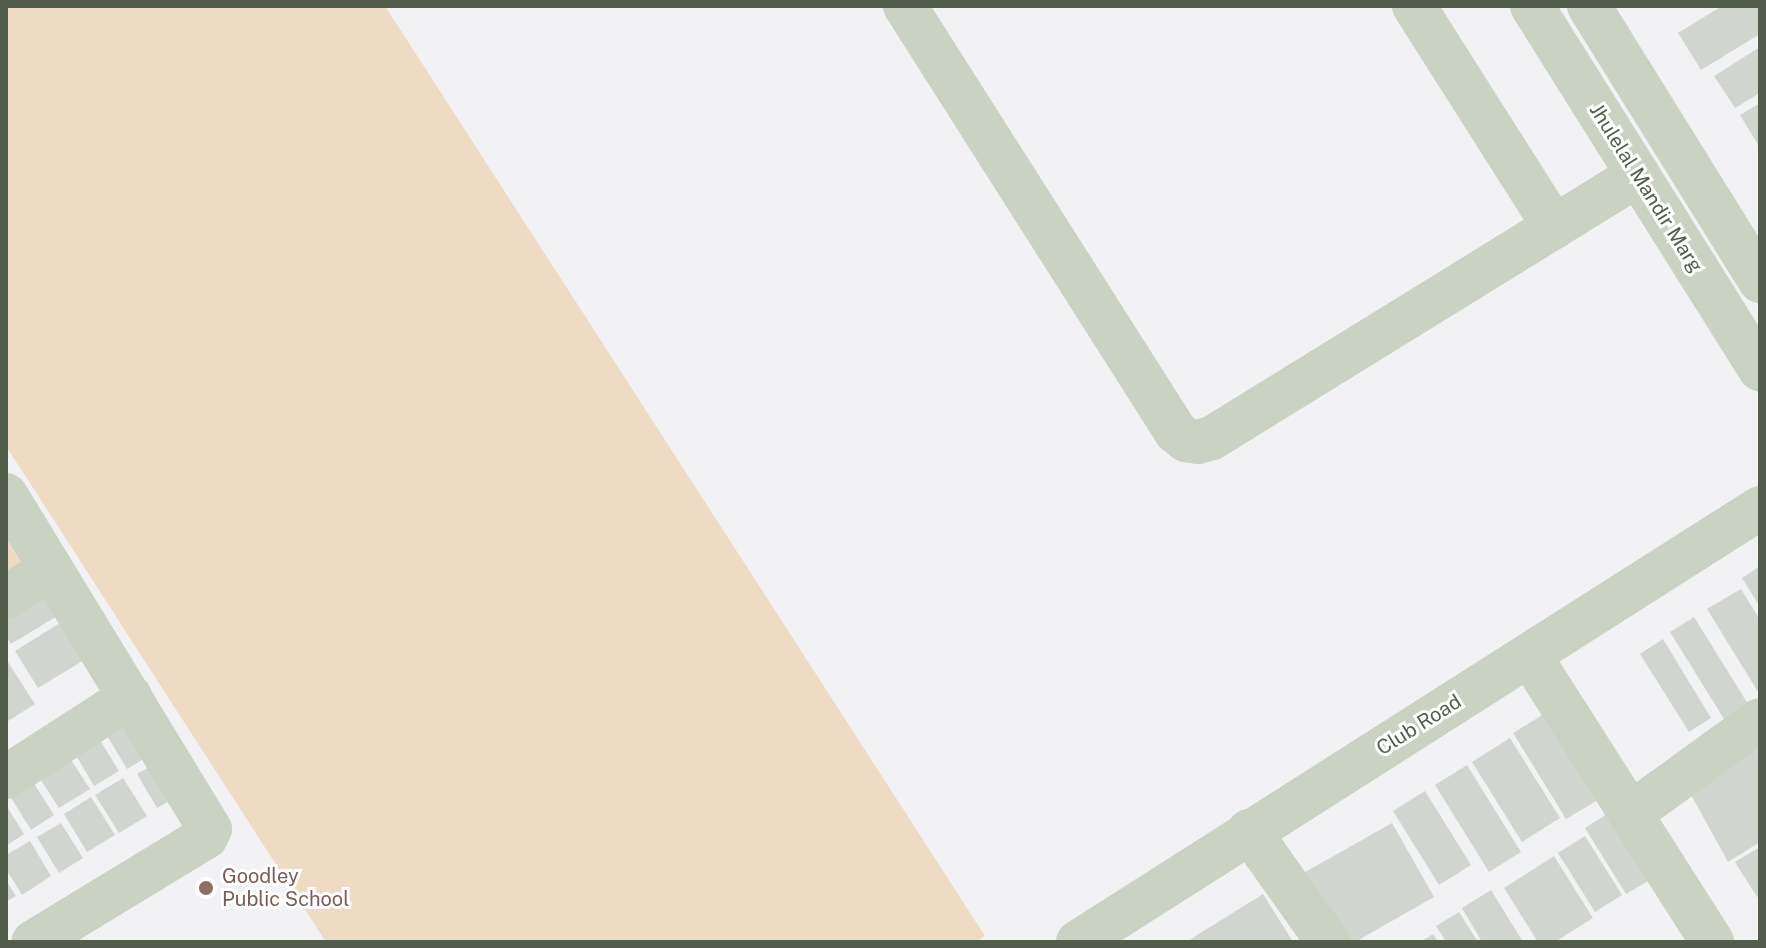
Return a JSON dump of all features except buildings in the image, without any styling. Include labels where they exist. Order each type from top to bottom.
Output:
[{"type":"street","points":[[905,6],[1176,432],[1186,440],[1212,438],[1638,175]]},
{"type":"street","points":[[1414,6],[1554,227]]},
{"type":"street","name":"Jhulelal Mandir Marg","points":[[1532,6],[1760,369]]},
{"type":"street","points":[[1589,6],[1760,281]]},
{"type":"street","points":[[6,495],[209,825],[209,833],[33,942]]},
{"type":"street","name":"Club Road","points":[[1078,942],[1760,508]]},
{"type":"street","points":[[6,597],[51,569]]},
{"type":"street","points":[[1530,656],[1712,942]]},
{"type":"street","points":[[6,777],[130,697]]},
{"type":"street","points":[[1630,814],[1760,720]]},
{"type":"street","points":[[1249,831],[1328,942]]},
{"type":"shaded area","points":[[6,6],[385,6],[985,936],[975,942],[326,942],[6,446]]},
{"type":"shaded area","points":[[6,521],[34,566],[6,584]]},
{"type":"place","name":"Goodley Public School","points":[[206,888]]}]
